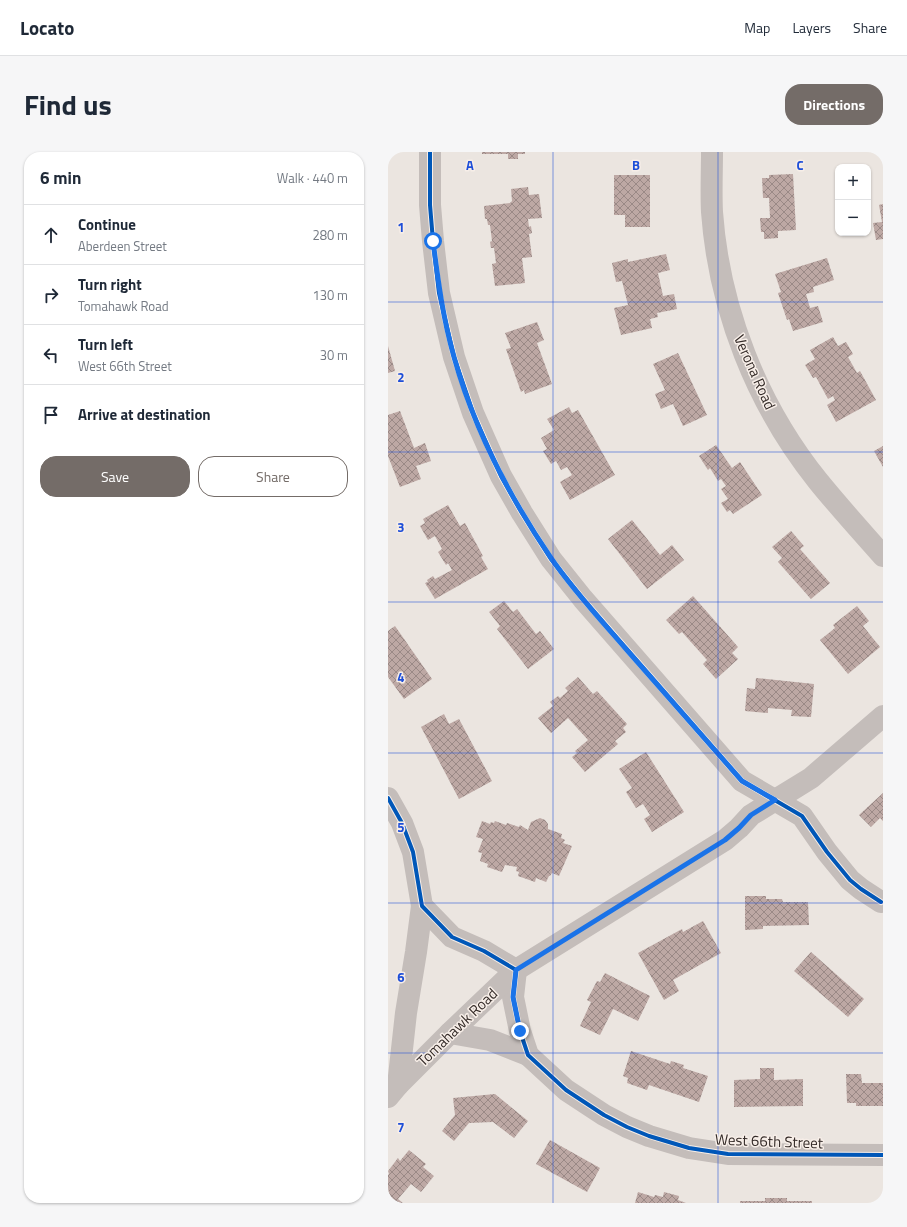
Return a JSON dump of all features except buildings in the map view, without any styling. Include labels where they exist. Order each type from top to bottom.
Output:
[{"type":"street","points":[[430,152],[430,206],[432,234],[440,293],[454,357],[473,413],[502,476],[522,513],[551,559],[583,599],[742,781],[802,816],[827,852],[850,880],[881,902]]},
{"type":"street","name":"Verona Road","points":[[712,152],[712,212],[719,264],[729,308],[746,358],[764,398],[788,439],[817,480],[883,556]]},
{"type":"street","name":"Tomahawk Road","points":[[393,1091],[450,1033],[516,970],[725,840],[751,815],[811,778],[883,716]]},
{"type":"street","points":[[388,798],[402,823],[413,852],[422,906],[393,1091]]},
{"type":"street","points":[[422,906],[452,937],[484,951],[516,970]]},
{"type":"street","name":"West 66th Street","points":[[516,970],[513,997],[520,1031],[528,1055]]},
{"type":"street","name":"West 66th Street","points":[[450,1033],[490,1040],[528,1055],[566,1090],[604,1115],[648,1136],[689,1148],[728,1154],[883,1155]]},
{"type":"cycle path","points":[[430,152],[430,205],[439,293],[454,357],[473,413],[501,476],[522,513],[551,559],[583,599],[742,781],[802,816],[827,852],[850,880],[881,902]]},
{"type":"cycle path","points":[[388,798],[402,823],[413,852],[422,906],[452,937],[484,951],[516,970],[513,997],[520,1031],[528,1055],[566,1090],[604,1115],[627,1127],[649,1136],[689,1148],[728,1154],[883,1155]]},
{"type":"route","points":[[433,241],[440,293],[454,357],[473,413],[502,476],[522,513],[551,559],[583,599],[742,781],[775,800],[751,815],[725,840],[516,970],[513,997],[520,1031]]}]
